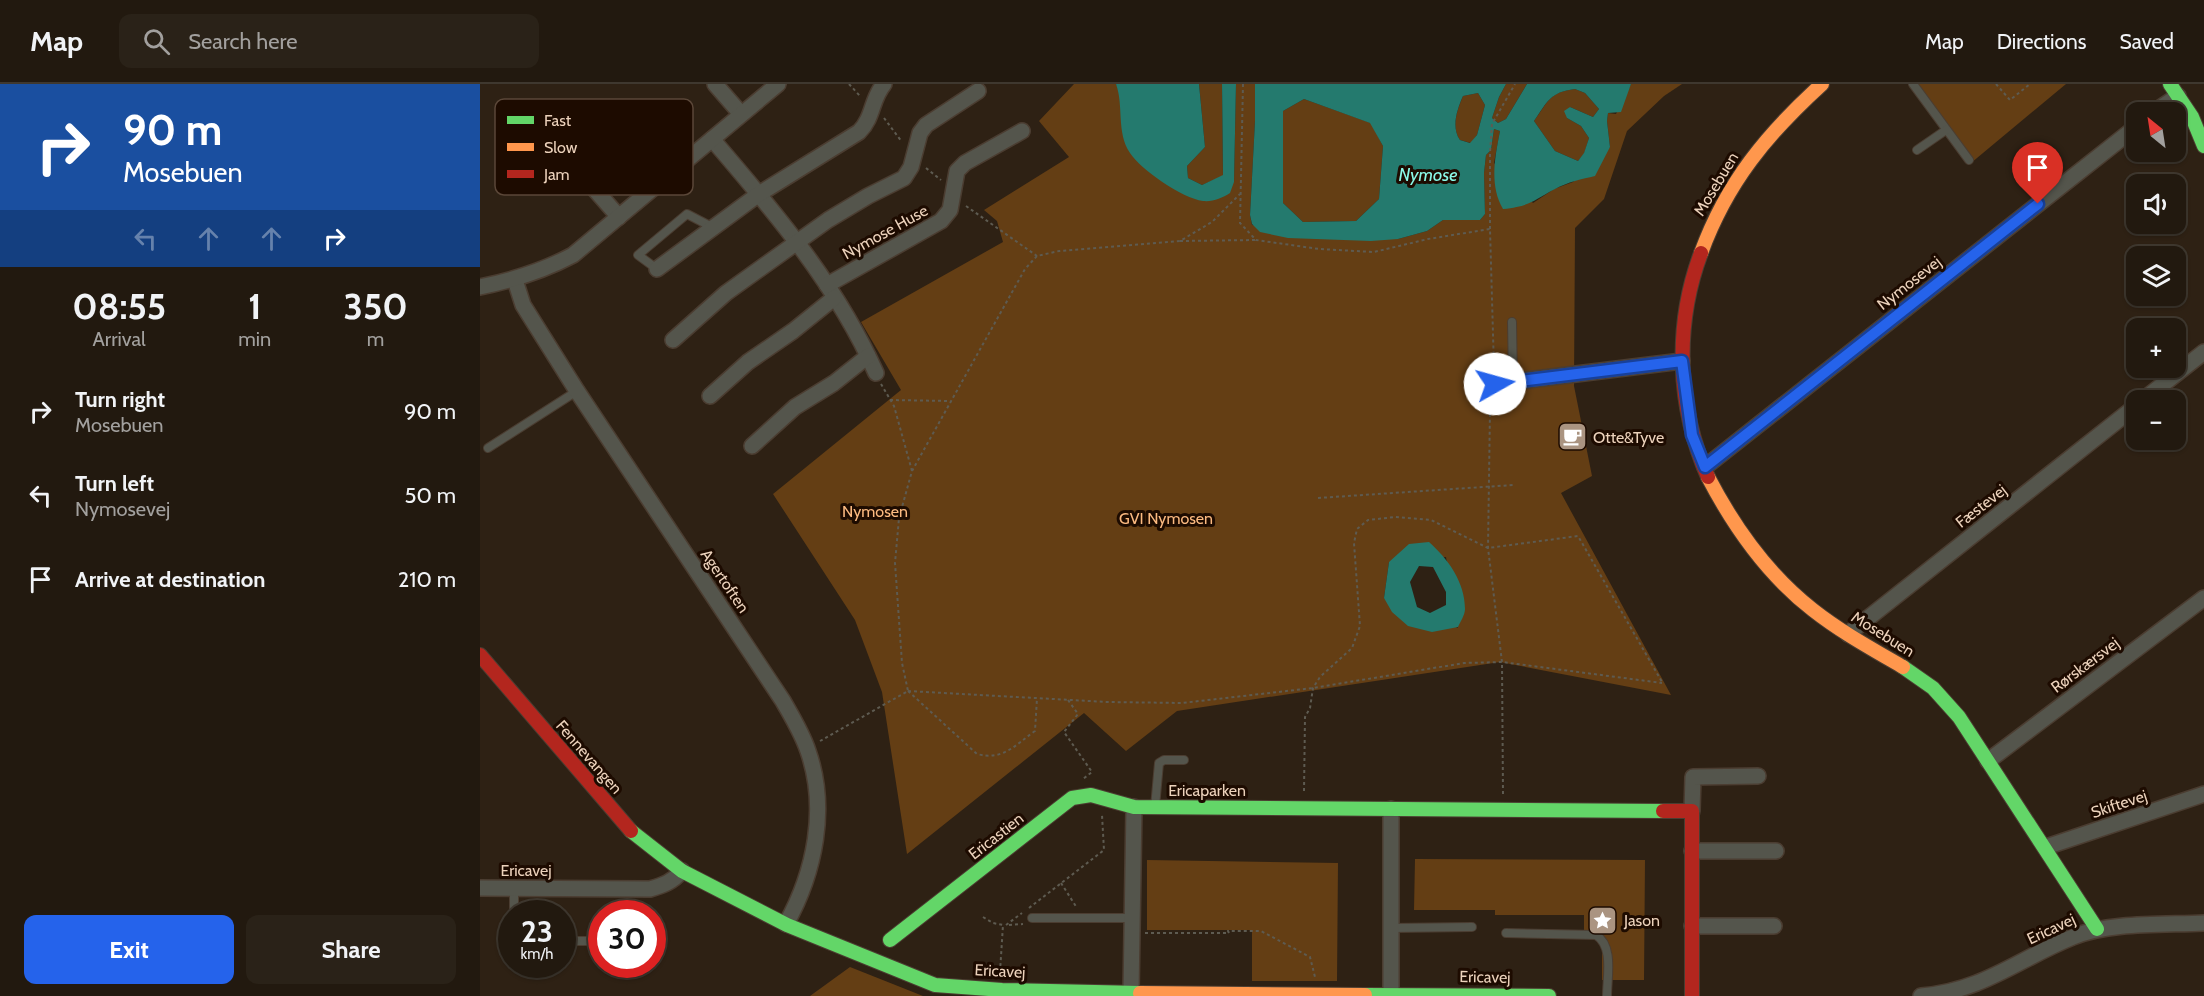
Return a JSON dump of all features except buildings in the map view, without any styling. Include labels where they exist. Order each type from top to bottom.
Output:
[{"type":"street","points":[[715,84],[741,114]]},
{"type":"street","points":[[693,154],[778,84]]},
{"type":"street","points":[[657,269],[712,226],[759,194],[859,132],[868,122],[872,107],[884,84]]},
{"type":"street","name":"Mosebuen","points":[[1822,84],[1778,127],[1743,168],[1714,217],[1697,262],[1685,316],[1682,361],[1692,435],[1725,510],[1758,555],[1793,593],[1848,634],[1925,681],[1947,701],[2046,847],[2097,929]]},
{"type":"street","points":[[673,340],[726,293],[798,242],[848,208],[904,178],[911,167],[920,133],[926,125],[978,91]]},
{"type":"street","points":[[2168,97],[2192,117],[2204,147]]},
{"type":"street","points":[[2186,130],[2204,147]]},
{"type":"street","name":"Nymose Huse","points":[[710,396],[748,362],[793,331],[831,292],[941,221],[950,210],[957,171],[965,163],[1022,131]]},
{"type":"street","name":"Nymosevej","points":[[1705,467],[2126,135]]},
{"type":"street","points":[[712,138],[798,242],[831,292],[876,373]]},
{"type":"street","points":[[600,195],[619,217]]},
{"type":"street","points":[[480,287],[515,280],[548,269],[573,255],[645,195]]},
{"type":"street","name":"Agertoften","points":[[515,280],[523,304],[577,391],[783,701],[807,748],[814,775],[817,838],[810,870],[786,924]]},
{"type":"street","points":[[2156,390],[2204,352]]},
{"type":"street","points":[[752,446],[795,407],[834,383],[868,356]]},
{"type":"street","points":[[1495,384],[1682,361]]},
{"type":"street","name":"Fæstevej","points":[[1848,634],[2126,414]]},
{"type":"street","name":"Rørskærsvej","points":[[1988,761],[2204,598]]},
{"type":"street","name":"Fennevangen","points":[[480,655],[623,823],[682,871]]},
{"type":"street","points":[[1692,996],[1693,777],[1758,776]]},
{"type":"street","name":"Skiftevej","points":[[2046,847],[2204,794]]},
{"type":"street","points":[[1072,798],[1091,795],[1134,807],[1131,993]]},
{"type":"street","name":"Ericastien","points":[[890,940],[1072,798]]},
{"type":"street","name":"Ericaparken","points":[[1134,807],[1692,812]]},
{"type":"street","points":[[1391,809],[1391,994]]},
{"type":"street","points":[[1692,851],[1776,851]]},
{"type":"street","name":"Ericavej","points":[[480,888],[650,889],[674,880],[682,871],[786,924],[935,985],[999,990],[1131,993],[1549,996]]},
{"type":"street","name":"Ericavej","points":[[1921,996],[1939,995],[1985,982],[2073,937],[2097,929],[2204,923]]},
{"type":"street","points":[[1692,926],[1773,926]]},
{"type":"lane","points":[[1913,84],[1969,160]]},
{"type":"lane","points":[[1917,150],[1946,130]]},
{"type":"lane","points":[[657,269],[638,255],[687,214],[712,226]]},
{"type":"lane","points":[[1512,322],[1513,382]]},
{"type":"lane","points":[[488,448],[577,391]]},
{"type":"lane","points":[[1155,807],[1159,763],[1164,760],[1184,760]]},
{"type":"lane","points":[[514,888],[514,900]]},
{"type":"lane","points":[[1032,918],[1084,918],[1133,926]]},
{"type":"lane","points":[[1391,928],[1472,927]]},
{"type":"lane","points":[[1506,933],[1596,935],[1601,938],[1607,948],[1607,996]]},
{"type":"path","points":[[849,84],[881,113],[896,135],[935,176],[954,187],[959,202],[1038,256]]},
{"type":"path","points":[[1243,84],[1240,223],[1256,240]]},
{"type":"path","points":[[1503,809],[1502,662],[1488,548],[1490,409],[1495,384],[1490,153],[1492,124],[1515,84]]},
{"type":"path","points":[[1996,84],[2010,100],[2031,84]]},
{"type":"path","points":[[1180,242],[1212,222],[1240,194]]},
{"type":"path","points":[[1037,698],[1035,731],[1007,751],[990,758],[977,754],[908,692],[902,663],[895,563],[899,518],[912,471],[1024,270],[1038,256],[1059,251],[1180,242],[1256,240],[1319,249],[1374,252],[1428,238],[1490,229]]},
{"type":"path","points":[[876,373],[894,406],[912,471]]},
{"type":"path","points":[[890,400],[950,401]]},
{"type":"path","points":[[1318,498],[1513,485]]},
{"type":"path","points":[[807,748],[908,692],[1182,703],[1312,687],[1464,663],[1502,662],[1662,683],[1578,536],[1488,548],[1431,520],[1395,517],[1368,520],[1357,529],[1354,543],[1360,626],[1352,648],[1312,687],[1310,708],[1305,717],[1304,808]]},
{"type":"path","points":[[1068,700],[1078,714],[1064,732],[1092,772],[1066,791],[1072,798]]},
{"type":"path","points":[[999,990],[1004,925],[1104,850],[1101,798]]},
{"type":"path","points":[[1061,883],[1084,918]]},
{"type":"path","points":[[983,917],[993,923],[1004,925],[1022,925],[1032,918]]},
{"type":"path","points":[[1133,926],[1228,933],[1228,931],[1261,931],[1310,957],[1315,975],[1316,994]]},
{"type":"green space","points":[[1074,84],[1116,84],[1189,196],[1234,182],[1236,84],[1255,84],[1250,215],[1252,225],[1398,239],[1427,231],[1443,220],[1480,220],[1485,214],[1484,173],[1486,155],[1491,150],[1494,129],[1500,131],[1494,163],[1533,203],[1554,189],[1573,182],[1610,147],[1608,113],[1616,114],[1631,84],[1682,84],[1664,96],[1627,131],[1604,199],[1575,228],[1574,386],[1592,476],[1561,493],[1671,695],[1500,662],[1177,711],[1126,751],[1084,713],[907,854],[882,692],[855,620],[773,494],[901,390],[861,322],[1003,242],[997,221],[984,210],[1069,157],[1039,121]],"holes":[[[1446,557],[1458,628],[1384,598],[1389,562]]]},
{"type":"green space","points":[[1199,84],[1222,84],[1223,176],[1202,185],[1188,178],[1187,166],[1205,147]]},
{"type":"green space","points":[[1506,84],[1527,84],[1506,119],[1498,123],[1492,118]]},
{"type":"green space","points":[[1909,84],[2066,84],[1971,163]]},
{"type":"green space","points":[[1575,89],[1585,93],[1599,109],[1593,117],[1570,107],[1567,118],[1581,126],[1589,138],[1584,154],[1578,161],[1555,151],[1534,121],[1554,95]]},
{"type":"green space","points":[[1478,93],[1485,105],[1477,135],[1471,143],[1460,140],[1457,135],[1456,118],[1463,96]]},
{"type":"green space","points":[[1304,99],[1371,123],[1383,146],[1379,199],[1356,221],[1303,222],[1283,203],[1283,111]]},
{"type":"green space","points":[[1415,859],[1645,860],[1644,980],[1602,980],[1602,930],[1584,930],[1584,915],[1495,915],[1495,910],[1414,910]]},
{"type":"green space","points":[[1147,860],[1338,863],[1337,981],[1252,981],[1252,930],[1147,930]]},
{"type":"green space","points":[[850,967],[923,996],[810,996]]},
{"type":"water","points":[[1116,84],[1199,84],[1205,147],[1187,166],[1188,178],[1202,185],[1223,175],[1222,84],[1236,84],[1234,182],[1230,193],[1210,201],[1194,199],[1163,182],[1135,160],[1123,136]]},
{"type":"water","name":"Nymose","points":[[1255,84],[1506,84],[1492,118],[1498,123],[1506,119],[1527,84],[1631,84],[1621,112],[1608,113],[1610,147],[1595,176],[1565,184],[1526,205],[1503,209],[1495,181],[1495,161],[1500,131],[1494,129],[1491,150],[1486,155],[1484,173],[1485,214],[1480,220],[1443,220],[1427,231],[1398,239],[1371,241],[1288,238],[1260,232],[1252,224],[1250,215]],"holes":[[[1575,89],[1585,93],[1599,109],[1593,117],[1570,107],[1564,111],[1567,118],[1581,126],[1589,138],[1584,153],[1578,161],[1555,151],[1534,121],[1554,95]],[[1478,93],[1485,105],[1477,135],[1470,143],[1460,140],[1457,135],[1456,118],[1463,96]],[[1304,99],[1370,123],[1383,146],[1379,199],[1356,221],[1303,222],[1283,203],[1283,111]]]},
{"type":"water","points":[[1429,542],[1443,556],[1459,580],[1465,609],[1458,627],[1432,632],[1408,626],[1392,612],[1384,598],[1389,562],[1409,544]],"holes":[[[1419,566],[1433,567],[1446,592],[1446,605],[1430,613],[1417,607],[1410,582]]]},
{"type":"traffic: fast","points":[[2170,84],[2192,117],[2204,146]]},
{"type":"traffic: fast","points":[[1903,667],[1933,688],[1959,717],[2097,929]]},
{"type":"traffic: fast","points":[[890,940],[1072,798],[1091,795],[1134,807],[1663,811]]},
{"type":"traffic: fast","points":[[631,831],[682,871],[787,925],[935,985],[1002,990],[1140,993]]},
{"type":"traffic: fast","points":[[1365,995],[1549,996]]},
{"type":"traffic: slow","points":[[1701,253],[1723,204],[1751,161],[1766,141],[1822,84]]},
{"type":"traffic: slow","points":[[1708,477],[1741,532],[1781,581],[1824,618],[1903,667]]},
{"type":"traffic: slow","points":[[1140,993],[1365,995]]},
{"type":"traffic: jam","points":[[1701,253],[1686,309],[1683,366],[1690,423],[1708,477]]},
{"type":"traffic: jam","points":[[480,655],[631,831]]},
{"type":"traffic: jam","points":[[1663,811],[1692,811],[1692,996]]},
{"type":"place","name":"Otte&Tyve","points":[[1572,437]]},
{"type":"place","name":"Jason","points":[[1603,920]]},
{"type":"route","points":[[1495,384],[1682,361],[1692,435],[1705,467],[2038,204]]},
{"type":"park label","name":"Nymosen","points":[[875,511]]},
{"type":"park label","name":"GVI Nymosen","points":[[1166,518]]}]
